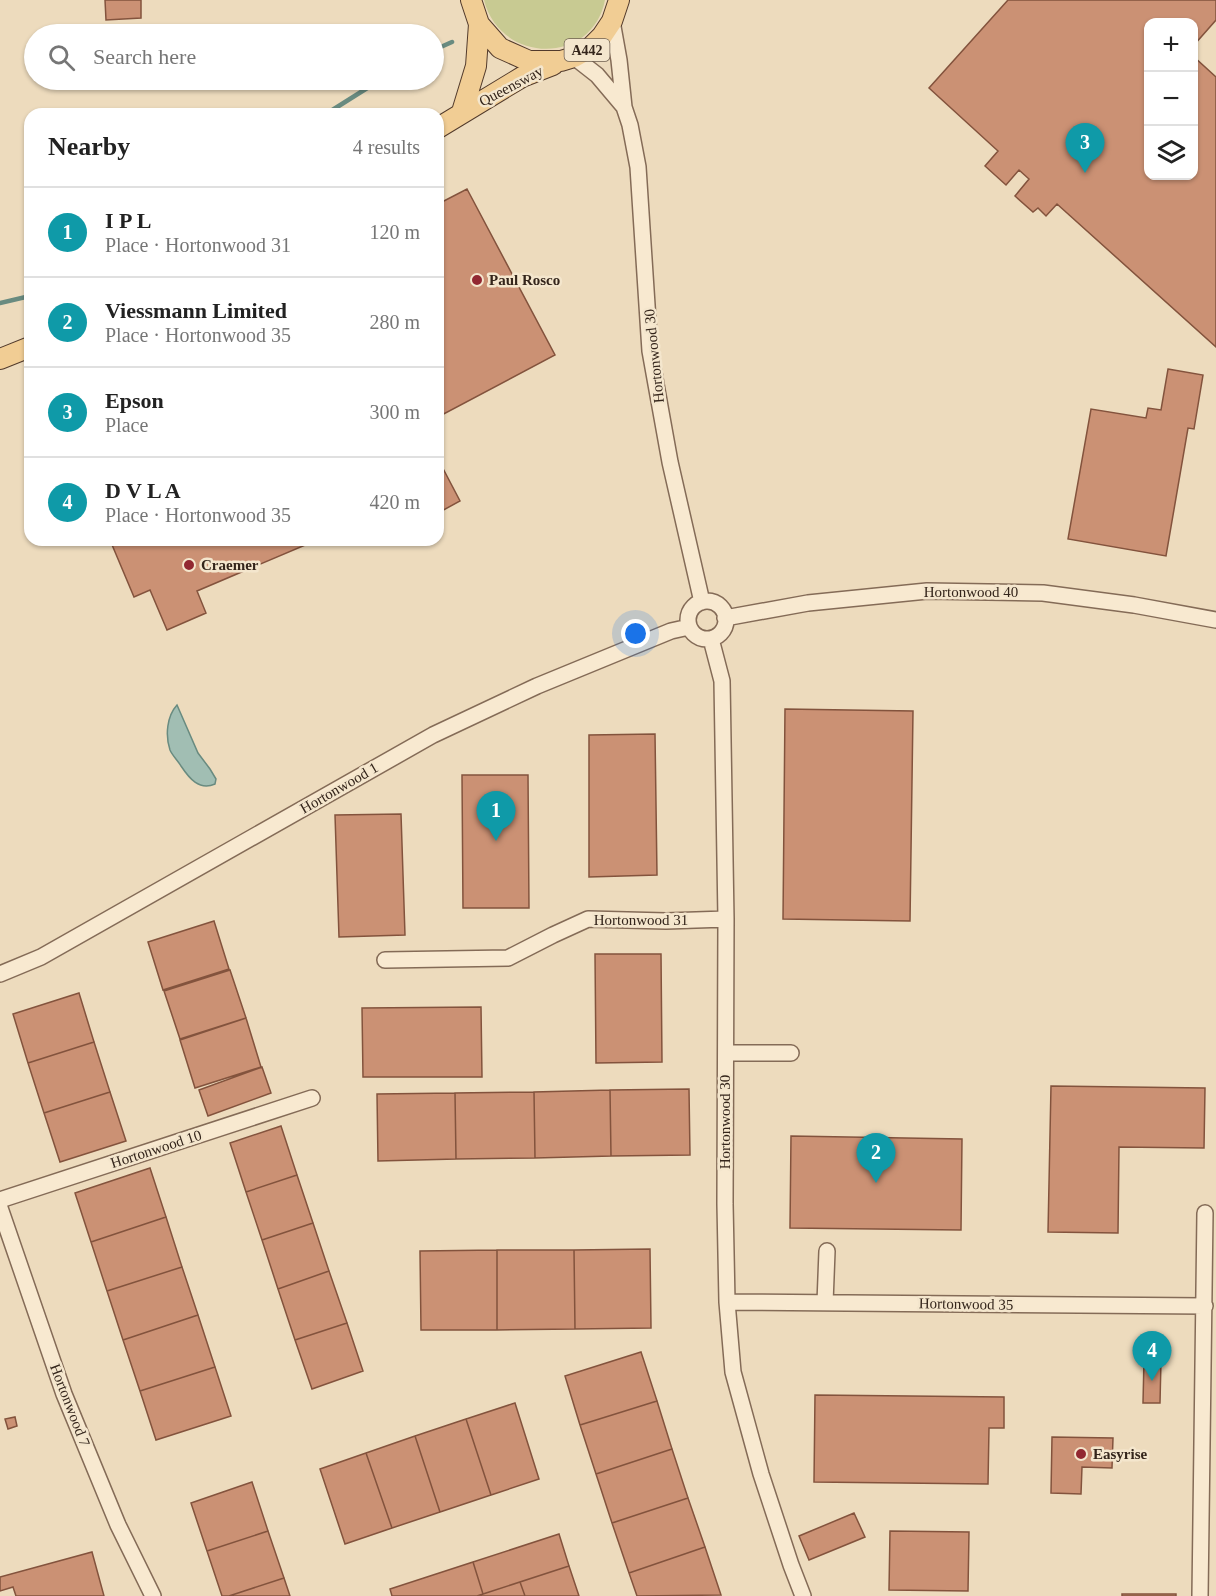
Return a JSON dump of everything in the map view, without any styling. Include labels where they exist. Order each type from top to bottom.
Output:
[{"type":"main road","name":"A442","points":[[471,0],[479,24],[500,48],[529,61],[567,59],[590,48],[603,36],[612,21],[619,0]]},
{"type":"main road","name":"Queensway","points":[[462,112],[476,66],[479,24]]},
{"type":"main road","name":"Queensway","points":[[444,124],[522,77],[567,59]]},
{"type":"main road","points":[[0,359],[24,349]]},
{"type":"street","name":"Hortonwood 30","points":[[612,21],[624,107],[638,167],[650,351],[654,379],[670,462],[702,602]]},
{"type":"street","name":"Hortonwood 30","points":[[567,59],[597,75],[624,107]]},
{"type":"street","name":"Hortonwood 40","points":[[725,618],[808,603],[927,591],[1043,593],[1134,605],[1216,620]]},
{"type":"street","points":[[702,602],[714,603],[724,612],[725,624],[721,633],[711,639],[700,638],[689,627],[689,615],[696,605],[702,602]]},
{"type":"street","name":"Hortonwood 1","points":[[0,974],[40,957],[433,735],[537,686],[671,631],[689,627]]},
{"type":"street","name":"Hortonwood 30","points":[[711,639],[722,681],[726,919],[725,1204],[727,1302],[733,1372],[760,1474],[803,1596]]},
{"type":"street","name":"Hortonwood 31","points":[[385,960],[508,958],[588,919],[666,921],[726,919]]},
{"type":"street","points":[[726,1053],[791,1053]]},
{"type":"street","name":"Hortonwood 10","points":[[0,1200],[312,1098]]},
{"type":"street","name":"Hortonwood 7","points":[[0,1208],[64,1394],[118,1525],[153,1596]]},
{"type":"street","points":[[1200,1596],[1205,1213]]},
{"type":"street","points":[[825,1303],[827,1251]]},
{"type":"street","name":"Hortonwood 35","points":[[727,1302],[1205,1306]]},
{"type":"green space","points":[[484,0],[605,0],[597,22],[583,37],[565,46],[546,49],[526,46],[508,36],[493,21]]},
{"type":"shaded area","points":[[177,705],[198,753],[216,779],[215,784],[204,786],[195,782],[187,775],[170,750],[168,726]]},
{"type":"building","points":[[105,0],[141,0],[141,18],[106,20]]},
{"type":"building","points":[[1008,0],[1216,0],[1216,20],[1198,40],[1198,18],[1144,18],[1144,180],[1198,180],[1198,61],[1216,77],[1216,347],[1057,204],[1046,216],[1038,208],[1033,212],[1015,196],[1029,179],[1019,170],[1006,185],[985,166],[998,151],[929,88]]},
{"type":"building","name":"Paul Rosco","points":[[467,189],[555,355],[444,414],[444,201]]},
{"type":"building","points":[[1168,369],[1203,375],[1194,429],[1188,428],[1166,556],[1068,539],[1091,409],[1146,418],[1148,408],[1161,410]]},
{"type":"building","points":[[444,470],[460,501],[444,510]]},
{"type":"building","name":"Craemer","points":[[113,546],[303,546],[197,591],[206,613],[167,630],[150,590],[134,597]]},
{"type":"building","points":[[785,709],[913,711],[910,921],[783,919]]},
{"type":"building","points":[[655,734],[657,875],[589,877],[589,735]]},
{"type":"building","points":[[462,775],[528,775],[529,908],[463,908]]},
{"type":"building","points":[[401,814],[405,935],[339,937],[335,815]]},
{"type":"building","points":[[214,921],[229,969],[163,990],[148,942]]},
{"type":"building","points":[[595,954],[661,954],[662,1062],[596,1063]]},
{"type":"building","points":[[230,970],[246,1018],[180,1039],[164,991]]},
{"type":"building","points":[[79,993],[94,1042],[28,1063],[13,1014]]},
{"type":"building","points":[[481,1007],[482,1077],[363,1077],[362,1008]]},
{"type":"building","points":[[246,1018],[261,1067],[195,1088],[180,1040]]},
{"type":"building","points":[[94,1042],[110,1092],[44,1113],[28,1063]]},
{"type":"building","points":[[262,1067],[271,1093],[208,1116],[199,1090]]},
{"type":"building","points":[[1051,1086],[1205,1088],[1204,1148],[1119,1147],[1118,1233],[1048,1232]]},
{"type":"building","points":[[689,1089],[690,1155],[611,1156],[610,1090]]},
{"type":"building","points":[[610,1090],[611,1156],[535,1158],[534,1092]]},
{"type":"building","points":[[110,1092],[126,1141],[60,1162],[44,1113]]},
{"type":"building","points":[[534,1092],[535,1158],[456,1159],[455,1093]]},
{"type":"building","points":[[455,1093],[456,1159],[378,1161],[377,1094]]},
{"type":"building","points":[[281,1126],[297,1175],[246,1192],[230,1143]]},
{"type":"building","points":[[791,1136],[962,1139],[961,1230],[790,1228]]},
{"type":"building","points":[[150,1168],[166,1217],[91,1242],[75,1193]]},
{"type":"building","points":[[297,1175],[313,1223],[262,1240],[246,1192]]},
{"type":"building","points":[[166,1217],[182,1267],[107,1291],[91,1242]]},
{"type":"building","points":[[313,1223],[329,1271],[278,1289],[262,1240]]},
{"type":"building","points":[[650,1249],[651,1328],[575,1329],[574,1250]]},
{"type":"building","points":[[497,1250],[574,1250],[575,1329],[497,1330]]},
{"type":"building","points":[[497,1250],[497,1330],[421,1330],[420,1251]]},
{"type":"building","points":[[182,1267],[198,1315],[123,1340],[107,1291]]},
{"type":"building","points":[[329,1271],[347,1323],[295,1340],[278,1289]]},
{"type":"building","points":[[198,1315],[215,1367],[140,1391],[123,1340]]},
{"type":"building","points":[[347,1323],[363,1371],[312,1389],[295,1340]]},
{"type":"building","points":[[641,1352],[657,1401],[580,1425],[565,1376]]},
{"type":"building","points":[[1144,1360],[1161,1360],[1160,1403],[1143,1403]]},
{"type":"building","points":[[215,1367],[231,1416],[156,1440],[140,1391]]},
{"type":"building","points":[[815,1395],[1004,1397],[1004,1428],[989,1428],[988,1484],[814,1482]]},
{"type":"building","points":[[657,1401],[672,1449],[596,1474],[580,1425]]},
{"type":"building","points":[[515,1403],[539,1479],[491,1495],[466,1419]]},
{"type":"building","points":[[15,1417],[17,1426],[8,1429],[5,1419]]},
{"type":"building","points":[[466,1419],[491,1495],[440,1512],[415,1436]]},
{"type":"building","points":[[415,1436],[440,1512],[392,1528],[366,1453]]},
{"type":"building","points":[[1052,1437],[1113,1438],[1112,1468],[1082,1467],[1081,1494],[1051,1493]]},
{"type":"building","points":[[672,1449],[688,1498],[612,1523],[596,1474]]},
{"type":"building","points":[[366,1453],[392,1528],[345,1544],[320,1469]]},
{"type":"building","points":[[252,1482],[268,1531],[207,1551],[191,1503]]},
{"type":"building","points":[[688,1498],[705,1547],[629,1573],[612,1523]]},
{"type":"building","points":[[854,1513],[865,1537],[809,1560],[799,1536]]},
{"type":"building","points":[[268,1531],[284,1578],[229,1596],[222,1596],[207,1551]]},
{"type":"building","points":[[890,1531],[969,1532],[968,1591],[889,1590]]},
{"type":"building","points":[[559,1534],[569,1566],[483,1594],[473,1562]]},
{"type":"building","points":[[705,1547],[721,1595],[637,1596],[629,1573]]},
{"type":"building","points":[[92,1552],[104,1596],[16,1596],[13,1587],[0,1591],[0,1577]]},
{"type":"building","points":[[473,1562],[483,1594],[477,1596],[392,1596],[390,1589]]},
{"type":"building","points":[[569,1566],[579,1596],[525,1596],[520,1582]]},
{"type":"building","points":[[284,1578],[290,1596],[229,1596]]},
{"type":"building","points":[[520,1582],[525,1596],[477,1596],[483,1594]]},
{"type":"building","points":[[1122,1594],[1176,1594],[1176,1596],[1122,1596]]},
{"type":"waterway","points":[[444,46],[452,42]]},
{"type":"waterway","points":[[336,108],[364,90]]},
{"type":"waterway","points":[[0,303],[24,297]]},
{"type":"place","name":"Epson","points":[[1085,173]]},
{"type":"place","name":"Paul Rosco","points":[[477,280]]},
{"type":"place","name":"Craemer","points":[[189,565]]},
{"type":"place","name":"I P L","points":[[496,841]]},
{"type":"place","name":"Viessmann Limited","points":[[876,1183]]},
{"type":"place","name":"D V L A","points":[[1152,1381]]},
{"type":"place","name":"Easyrise","points":[[1081,1454]]}]
